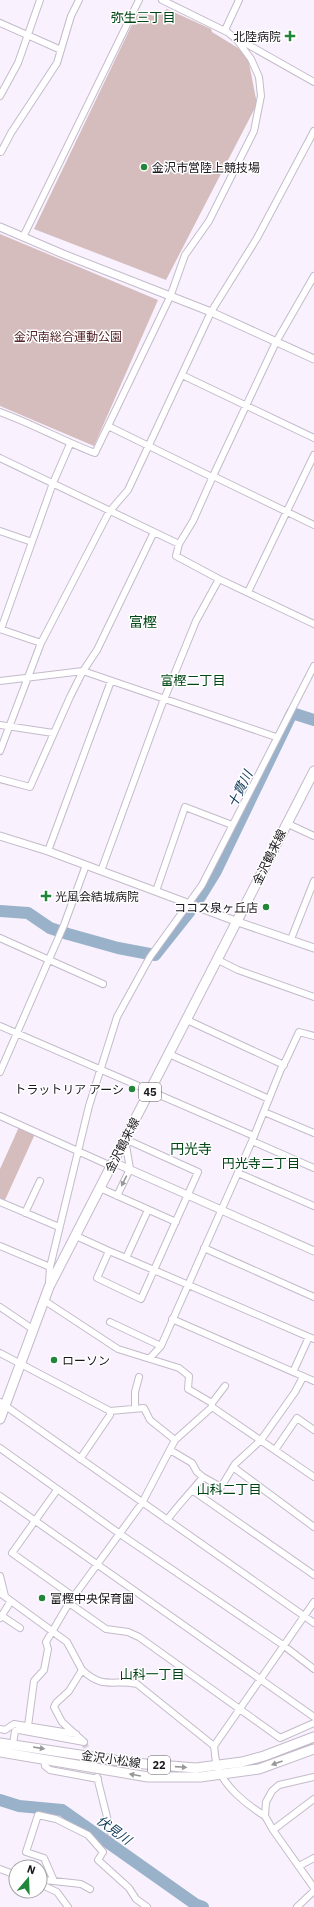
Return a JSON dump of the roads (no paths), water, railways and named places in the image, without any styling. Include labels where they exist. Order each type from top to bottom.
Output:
[{"type":"main road","name":"金沢鶴来線","points":[[0,1419],[2,1404],[21,1364],[49,1287],[238,922],[286,823],[314,771]]},
{"type":"main road","name":"金沢小松線","points":[[0,1743],[133,1763],[196,1768],[242,1762],[264,1756],[314,1737]]},
{"type":"main road","name":"金沢小松線","points":[[0,1752],[148,1777],[200,1777],[259,1770],[314,1749]]},
{"type":"street","points":[[0,96],[18,63],[40,0]]},
{"type":"street","points":[[0,152],[57,63],[71,16],[79,0]]},
{"type":"street","points":[[23,236],[139,0]]},
{"type":"street","points":[[162,0],[225,30],[254,49],[314,82]]},
{"type":"street","points":[[225,30],[238,0]]},
{"type":"street","points":[[0,23],[61,50]]},
{"type":"street","points":[[0,412],[30,423],[70,444],[95,453],[170,297],[185,255],[209,221],[254,131],[261,96],[259,77],[251,59],[237,40],[225,30]]},
{"type":"street","points":[[0,751],[41,643],[109,512],[128,490],[211,312],[257,238],[314,131]]},
{"type":"street","points":[[0,227],[170,297],[211,312],[314,359]]},
{"type":"street","points":[[314,276],[276,342],[247,406],[212,476],[193,521],[179,544],[176,556],[219,579],[314,624]]},
{"type":"street","points":[[182,375],[314,438]]},
{"type":"street","points":[[108,426],[314,525]]},
{"type":"street","points":[[41,643],[1,629],[53,483],[70,444]]},
{"type":"street","points":[[248,592],[314,455]]},
{"type":"street","points":[[0,458],[109,512],[179,544]]},
{"type":"street","points":[[0,532],[32,542]]},
{"type":"street","points":[[0,779],[30,787],[83,671],[97,650],[154,532]]},
{"type":"street","points":[[101,871],[165,699],[196,621],[219,579]]},
{"type":"street","points":[[49,1287],[50,1268],[78,1151],[99,1069],[117,1017],[152,955],[188,902],[202,885],[276,737],[314,666]]},
{"type":"street","points":[[0,681],[83,671],[276,737]]},
{"type":"street","points":[[48,851],[111,681]]},
{"type":"street","points":[[0,725],[53,734]]},
{"type":"street","points":[[156,891],[185,807],[232,825]]},
{"type":"street","points":[[286,823],[314,836]]},
{"type":"street","points":[[0,838],[48,851],[188,902],[238,922],[314,948]]},
{"type":"street","points":[[0,1072],[61,932],[86,865]]},
{"type":"street","points":[[291,939],[312,891],[314,882]]},
{"type":"street","points":[[0,938],[102,984]]},
{"type":"street","points":[[218,960],[238,970],[314,997]]},
{"type":"street","points":[[187,1020],[284,1065]]},
{"type":"street","points":[[0,1026],[151,1091],[314,1168]]},
{"type":"street","points":[[150,1358],[161,1346],[299,1032],[313,1033]]},
{"type":"street","points":[[170,1054],[269,1099]]},
{"type":"street","points":[[264,1112],[314,1133]]},
{"type":"street","points":[[0,1116],[78,1151],[130,1170],[314,1250]]},
{"type":"street","points":[[117,1196],[130,1170],[125,1139]]},
{"type":"street","points":[[109,1251],[97,1278],[141,1299],[198,1172],[125,1139]]},
{"type":"street","points":[[238,1173],[314,1206]]},
{"type":"street","points":[[25,1213],[40,1181]]},
{"type":"street","points":[[100,1188],[176,1222]]},
{"type":"street","points":[[0,1202],[59,1227]]},
{"type":"street","points":[[126,1258],[148,1210]]},
{"type":"street","points":[[76,1236],[311,1338],[293,1372]]},
{"type":"street","points":[[0,1246],[50,1268]]},
{"type":"street","points":[[204,1248],[314,1297]]},
{"type":"street","points":[[45,1301],[118,1349],[179,1368],[189,1376],[188,1389],[314,1477]]},
{"type":"street","points":[[0,1307],[34,1330]]},
{"type":"street","points":[[172,1319],[314,1381]]},
{"type":"street","points":[[110,1322],[161,1346]]},
{"type":"street","points":[[0,1353],[110,1411],[144,1408],[150,1420],[175,1440]]},
{"type":"street","points":[[135,1408],[134,1392],[139,1376]]},
{"type":"street","points":[[170,1450],[192,1463],[203,1477],[221,1487],[233,1467],[261,1440],[295,1392],[303,1377]]},
{"type":"street","points":[[28,1726],[34,1681],[44,1670],[48,1649],[46,1642],[71,1600],[99,1564],[142,1503],[175,1440],[212,1405],[225,1386]]},
{"type":"street","points":[[2,1404],[314,1623]]},
{"type":"street","points":[[80,1459],[110,1415],[110,1411]]},
{"type":"street","points":[[276,1450],[297,1418],[314,1430]]},
{"type":"street","points":[[0,1448],[120,1534],[283,1645],[314,1669]]},
{"type":"street","points":[[233,1467],[314,1527]]},
{"type":"street","points":[[167,1520],[182,1498],[192,1490],[203,1477]]},
{"type":"street","points":[[57,1490],[12,1554],[106,1629],[128,1632],[139,1637],[280,1738],[314,1723]]},
{"type":"street","points":[[192,1490],[314,1574]]},
{"type":"street","points":[[0,1496],[99,1564],[314,1717]]},
{"type":"street","points":[[0,1576],[2,1595],[67,1642],[82,1670],[93,1680],[108,1684],[125,1681],[137,1684],[214,1746],[217,1765],[222,1775],[247,1805],[265,1816],[314,1890],[297,1907]]},
{"type":"street","points":[[11,1601],[1,1617],[20,1628]]},
{"type":"street","points":[[214,1746],[314,1602]]},
{"type":"street","points":[[13,1744],[13,1735],[15,1731],[19,1730],[84,1742],[62,1722],[54,1707],[56,1703],[69,1691],[82,1670]]},
{"type":"street","points":[[0,1729],[5,1730],[14,1724],[76,1734]]},
{"type":"street","points":[[44,1759],[45,1766],[50,1770],[97,1778],[111,1833]]},
{"type":"street","points":[[265,1816],[266,1802],[272,1791],[280,1785],[314,1778]]},
{"type":"street","points":[[273,1830],[314,1799]]},
{"type":"street","points":[[54,1881],[44,1858],[26,1852],[38,1815],[56,1819],[88,1835],[103,1852],[98,1860],[129,1888],[136,1899],[147,1907]]},
{"type":"street","points":[[299,1866],[314,1858]]},
{"type":"street","points":[[48,1881],[81,1884],[90,1889]]},
{"type":"street","points":[[48,1888],[57,1892],[68,1907]]},
{"type":"waterway","name":"十貫川","points":[[200,897],[216,871],[292,713],[314,720]]},
{"type":"waterway","name":"十貫川","points":[[0,911],[28,913],[50,928],[68,934],[118,948],[155,955],[190,911]]},
{"type":"waterway","name":"伏見川","points":[[0,1800],[19,1806],[62,1810],[195,1904],[203,1907]]},
{"type":"tunnel","points":[[84,1742],[90,1758]]},
{"type":"place","name":"北陸病院","points":[[290,36]]},
{"type":"place","name":"金沢市営陸上競技場","points":[[144,167]]},
{"type":"place","name":"光風会結城病院","points":[[46,896]]},
{"type":"place","name":"ココス泉ヶ丘店","points":[[266,907]]},
{"type":"place","name":"トラットリア アーシ","points":[[132,1089]]},
{"type":"place","name":"ローソン","points":[[54,1360]]},
{"type":"place","name":"富樫中央保育園","points":[[42,1598]]},
{"type":"district","name":"弥生三丁目","points":[[143,17]]},
{"type":"district","name":"富樫","points":[[143,622]]},
{"type":"district","name":"富樫二丁目","points":[[193,680]]},
{"type":"district","name":"円光寺","points":[[191,1149]]},
{"type":"district","name":"円光寺二丁目","points":[[261,1163]]},
{"type":"district","name":"山科二丁目","points":[[229,1489]]},
{"type":"district","name":"山科一丁目","points":[[152,1674]]},
{"type":"park label","name":"金沢南総合運動公園","points":[[68,336]]}]
